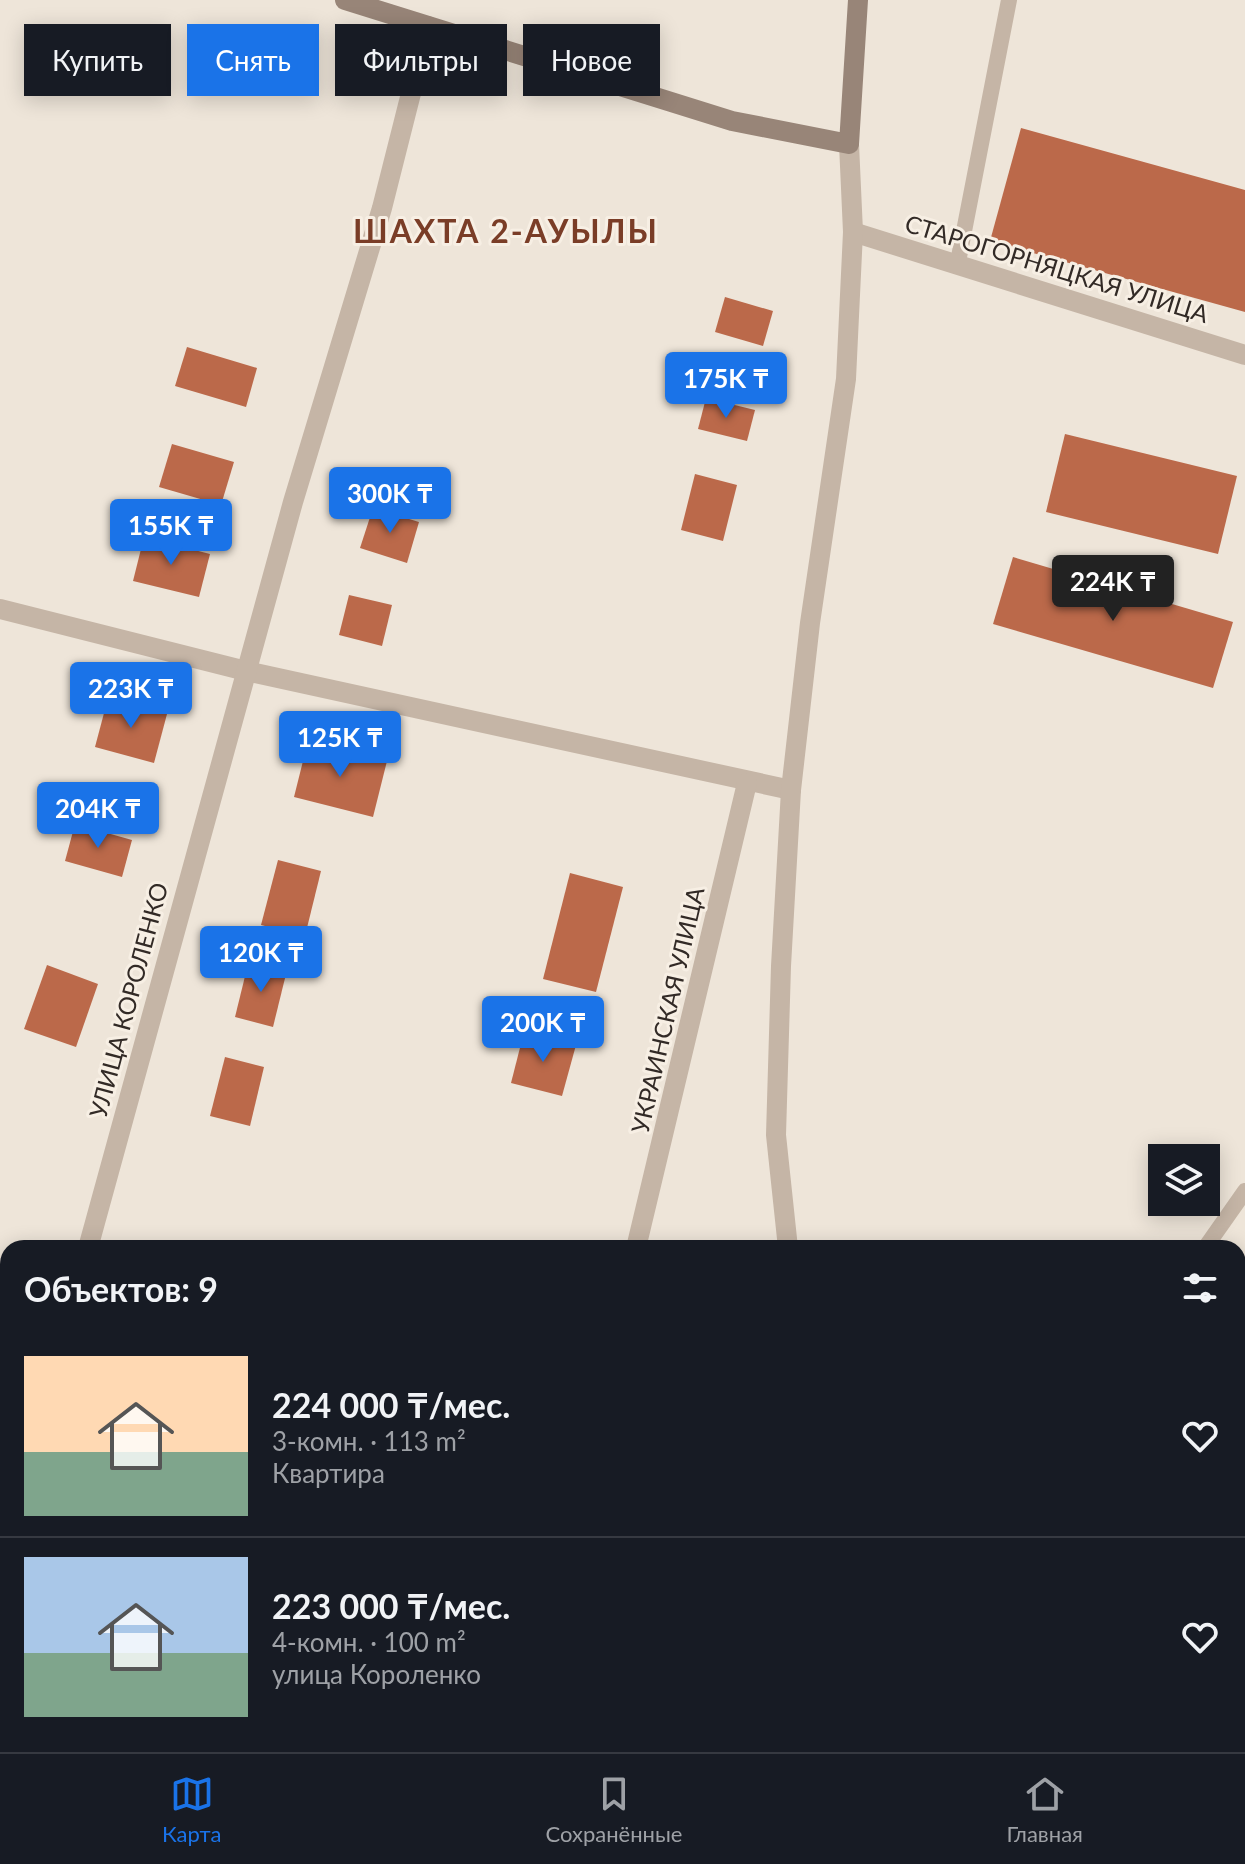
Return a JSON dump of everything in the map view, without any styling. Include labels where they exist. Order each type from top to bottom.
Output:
[{"type":"main road","points":[[345,0],[422,24]]},
{"type":"main road","points":[[507,51],[732,121],[849,144],[858,0]]},
{"type":"street","name":"УЛИЦА КОРОЛЕНКО","points":[[90,1240],[246,671],[382,208],[410,96]]},
{"type":"street","points":[[787,1240],[776,1135],[791,790],[810,623],[846,379],[853,232],[849,144]]},
{"type":"street","name":"СТАРОГОРНЯЦКАЯ УЛИЦА","points":[[853,232],[958,262],[1245,355]]},
{"type":"street","points":[[0,609],[246,671],[747,783],[791,790]]},
{"type":"street","name":"УКРАИНСКАЯ УЛИЦА","points":[[638,1240],[747,783]]},
{"type":"lane","points":[[958,262],[1009,0]]},
{"type":"lane","points":[[1211,1240],[1245,1191]]},
{"type":"building","points":[[1021,128],[1245,190],[1245,312],[990,241]]},
{"type":"building","points":[[725,297],[773,311],[763,346],[715,332]]},
{"type":"building","points":[[187,347],[257,368],[246,407],[175,386]]},
{"type":"building","points":[[706,398],[755,410],[747,441],[698,429]]},
{"type":"building","points":[[1065,434],[1237,476],[1218,554],[1046,512]]},
{"type":"building","points":[[172,444],[234,462],[221,505],[159,487]]},
{"type":"building","points":[[695,474],[737,485],[723,541],[681,530]]},
{"type":"building","points":[[373,508],[419,522],[407,563],[360,548]]},
{"type":"building","points":[[144,537],[210,554],[199,597],[133,581]]},
{"type":"building","points":[[1013,557],[1233,622],[1213,688],[993,624]]},
{"type":"building","points":[[349,595],[392,605],[382,646],[339,635]]},
{"type":"building","points":[[108,698],[167,714],[154,763],[95,747]]},
{"type":"building","points":[[308,741],[387,761],[373,817],[294,797]]},
{"type":"building","points":[[75,824],[132,840],[122,877],[65,861]]},
{"type":"building","points":[[278,860],[321,871],[305,936],[261,925]]},
{"type":"building","points":[[570,873],[623,887],[596,992],[543,979]]},
{"type":"building","points":[[249,960],[287,970],[273,1027],[235,1017]]},
{"type":"building","points":[[47,965],[98,984],[76,1047],[24,1029]]},
{"type":"building","points":[[524,1032],[576,1045],[562,1096],[511,1083]]},
{"type":"building","points":[[225,1057],[264,1067],[250,1126],[210,1116]]},
{"type":"district","name":"ШАХТА 2-АУЫЛЫ","points":[[506,230]]}]
